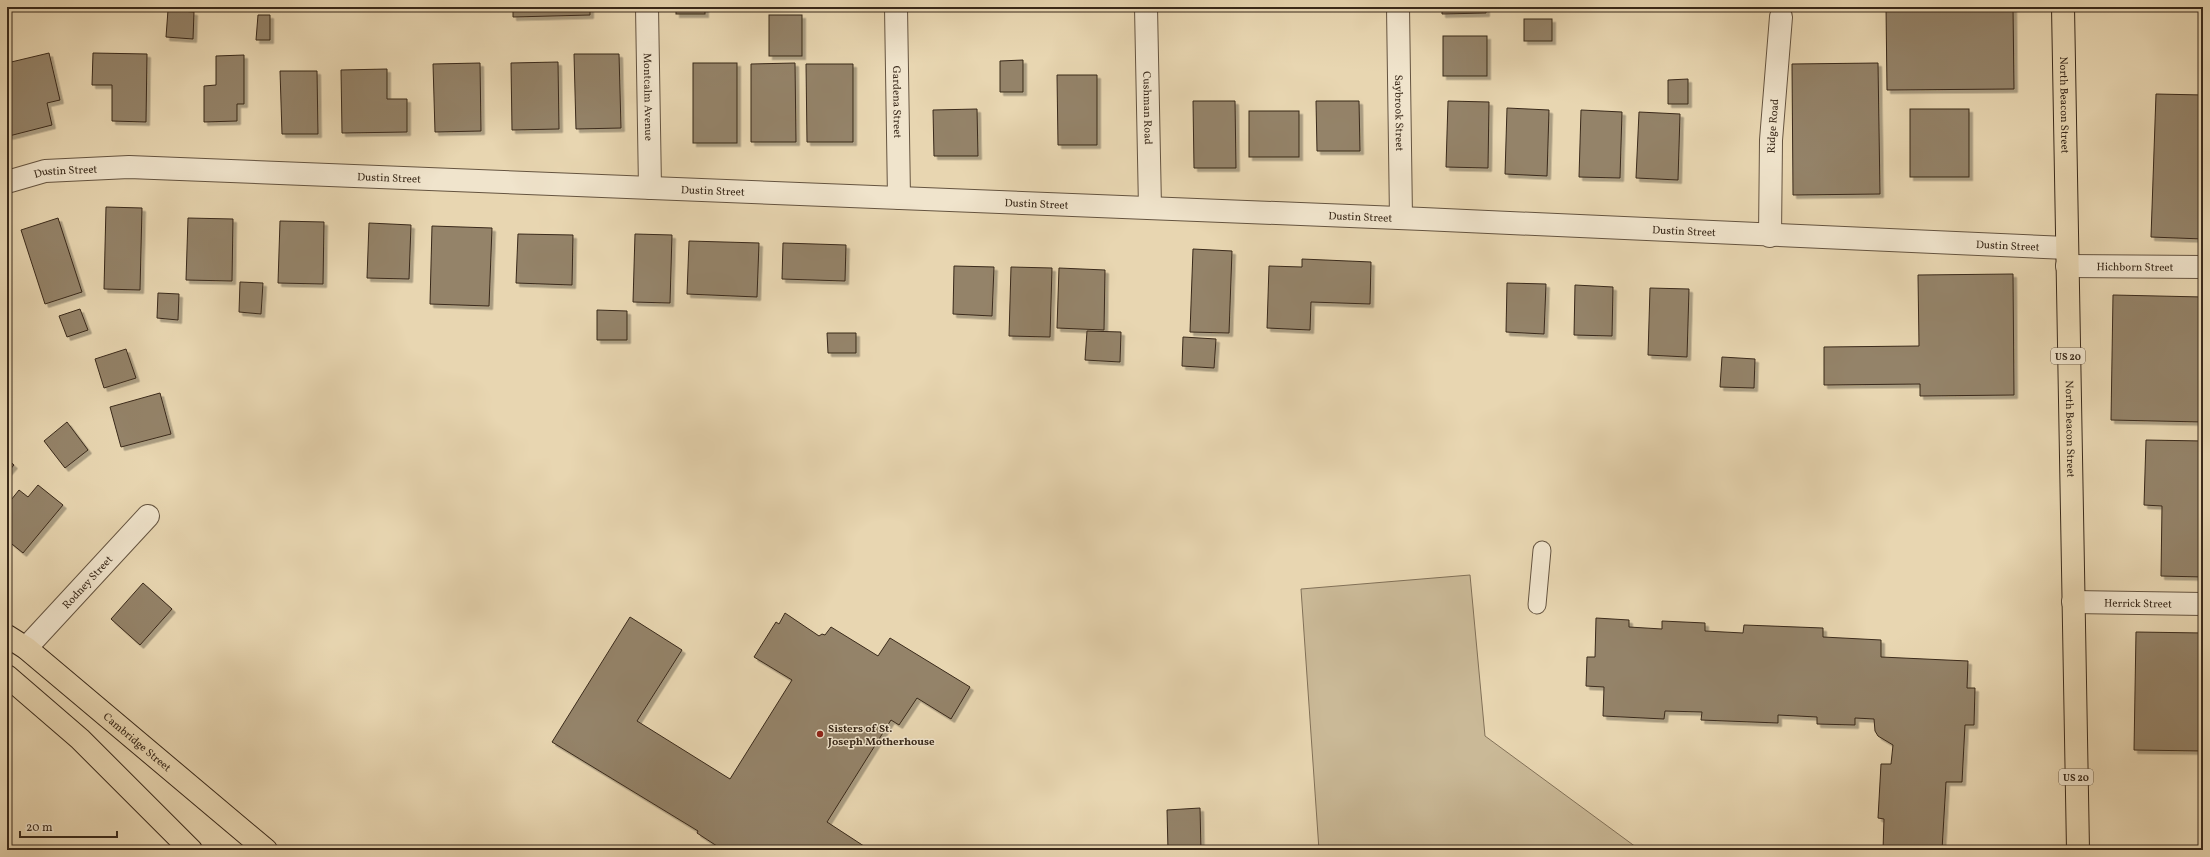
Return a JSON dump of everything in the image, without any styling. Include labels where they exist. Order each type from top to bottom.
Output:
[{"type":"main road","name":"North Beacon Street","points":[[2063,7],[2078,850]]},
{"type":"main road","name":"Cambridge Street","points":[[7,636],[26,648],[266,850]]},
{"type":"main road","points":[[7,676],[80,740],[191,850]]},
{"type":"street","name":"Montcalm Avenue","points":[[647,7],[650,188]]},
{"type":"street","name":"Gardena Street","points":[[896,7],[899,198]]},
{"type":"street","name":"Cushman Road","points":[[1146,7],[1150,208]]},
{"type":"street","name":"Saybrook Street","points":[[1398,7],[1401,218]]},
{"type":"street","name":"Ridge Road","points":[[1770,236],[1771,140],[1782,17]]},
{"type":"street","name":"Dustin Street","points":[[7,182],[45,171],[128,167],[1401,218],[1770,236],[2067,257]]},
{"type":"street","name":"Hichborn Street","points":[[2067,257],[2203,267]]},
{"type":"street","name":"Rodney Street","points":[[26,648],[148,516]]},
{"type":"street","name":"Herrick Street","points":[[2073,602],[2203,604]]},
{"type":"lane","points":[[1537,606],[1542,550]]},
{"type":"shaded area","points":[[1470,575],[1485,736],[1640,850],[1319,850],[1301,589]]},
{"type":"building","points":[[513,7],[590,7],[590,15],[513,17]]},
{"type":"building","points":[[676,7],[705,7],[705,14],[676,14]]},
{"type":"building","points":[[1442,7],[1486,7],[1486,13],[1442,14]]},
{"type":"building","points":[[1886,7],[2013,7],[2014,89],[1887,90]]},
{"type":"building","points":[[168,10],[194,12],[193,39],[166,37]]},
{"type":"building","points":[[258,15],[270,15],[270,40],[256,40]]},
{"type":"building","points":[[769,15],[802,15],[802,56],[769,56]]},
{"type":"building","points":[[1524,19],[1552,19],[1552,41],[1524,41]]},
{"type":"building","points":[[1443,36],[1487,36],[1487,76],[1443,76]]},
{"type":"building","points":[[49,53],[60,100],[47,103],[52,125],[9,136],[7,127],[7,63]]},
{"type":"building","points":[[93,53],[147,54],[146,122],[112,121],[112,85],[92,85]]},
{"type":"building","points":[[574,54],[619,54],[621,128],[576,129]]},
{"type":"building","points":[[244,55],[244,104],[237,104],[237,121],[204,122],[204,86],[216,85],[216,56]]},
{"type":"building","points":[[1023,60],[1023,92],[1000,92],[1000,61]]},
{"type":"building","points":[[558,62],[559,129],[512,130],[511,63]]},
{"type":"building","points":[[480,63],[481,131],[435,132],[433,64]]},
{"type":"building","points":[[693,63],[737,63],[737,143],[693,143]]},
{"type":"building","points":[[795,63],[796,142],[751,142],[751,64]]},
{"type":"building","points":[[1878,63],[1880,194],[1793,195],[1792,64]]},
{"type":"building","points":[[806,64],[853,64],[853,142],[807,142]]},
{"type":"building","points":[[387,69],[387,99],[407,99],[407,132],[342,133],[341,70]]},
{"type":"building","points":[[280,71],[317,71],[318,134],[282,134]]},
{"type":"building","points":[[1057,75],[1097,75],[1097,145],[1058,145]]},
{"type":"building","points":[[1688,79],[1688,104],[1668,104],[1668,80]]},
{"type":"building","points":[[2156,94],[2203,95],[2203,239],[2151,237]]},
{"type":"building","points":[[1193,101],[1235,101],[1236,168],[1194,168]]},
{"type":"building","points":[[1316,101],[1359,101],[1360,151],[1317,151]]},
{"type":"building","points":[[1448,101],[1489,102],[1488,168],[1446,167]]},
{"type":"building","points":[[1507,108],[1549,110],[1547,176],[1505,174]]},
{"type":"building","points":[[977,109],[978,156],[934,156],[933,110]]},
{"type":"building","points":[[1910,109],[1969,109],[1969,177],[1910,177]]},
{"type":"building","points":[[1581,110],[1622,112],[1620,178],[1579,177]]},
{"type":"building","points":[[1249,111],[1299,111],[1299,157],[1249,157]]},
{"type":"building","points":[[1639,112],[1680,114],[1678,180],[1636,178]]},
{"type":"building","points":[[106,207],[142,208],[140,290],[104,289]]},
{"type":"building","points":[[58,218],[82,292],[45,304],[21,230]]},
{"type":"building","points":[[188,218],[233,219],[232,281],[186,280]]},
{"type":"building","points":[[280,221],[324,222],[323,284],[278,283]]},
{"type":"building","points":[[369,223],[411,225],[409,279],[367,278]]},
{"type":"building","points":[[432,226],[492,228],[489,306],[430,304]]},
{"type":"building","points":[[518,234],[573,235],[572,285],[516,283]]},
{"type":"building","points":[[635,234],[672,235],[670,303],[633,302]]},
{"type":"building","points":[[689,241],[759,243],[757,297],[687,294]]},
{"type":"building","points":[[783,243],[846,245],[845,281],[782,279]]},
{"type":"building","points":[[1193,249],[1232,251],[1229,333],[1190,332]]},
{"type":"building","points":[[1302,259],[1371,262],[1370,304],[1311,302],[1310,330],[1267,328],[1269,266],[1302,267]]},
{"type":"building","points":[[954,266],[994,267],[992,316],[953,314]]},
{"type":"building","points":[[1011,267],[1052,268],[1050,337],[1009,336]]},
{"type":"building","points":[[1059,268],[1105,270],[1104,330],[1057,328]]},
{"type":"building","points":[[2013,274],[2014,395],[1920,396],[1920,384],[1824,385],[1824,347],[1919,346],[1918,275]]},
{"type":"building","points":[[240,282],[263,283],[261,314],[239,312]]},
{"type":"building","points":[[1507,283],[1546,284],[1544,334],[1506,332]]},
{"type":"building","points":[[1575,285],[1613,287],[1612,336],[1574,335]]},
{"type":"building","points":[[1650,288],[1689,289],[1687,357],[1648,355]]},
{"type":"building","points":[[158,293],[179,294],[178,320],[157,318]]},
{"type":"building","points":[[2113,295],[2203,297],[2203,422],[2111,420]]},
{"type":"building","points":[[80,309],[88,330],[67,337],[59,316]]},
{"type":"building","points":[[597,310],[627,311],[627,340],[597,340]]},
{"type":"building","points":[[1087,331],[1121,332],[1120,362],[1085,360]]},
{"type":"building","points":[[827,333],[856,333],[856,353],[828,353]]},
{"type":"building","points":[[1183,337],[1216,339],[1214,368],[1182,366]]},
{"type":"building","points":[[126,349],[136,378],[104,388],[95,359]]},
{"type":"building","points":[[1722,357],[1755,359],[1754,388],[1720,387]]},
{"type":"building","points":[[160,393],[171,434],[121,447],[110,407]]},
{"type":"building","points":[[67,422],[88,450],[65,468],[44,441]]},
{"type":"building","points":[[2146,440],[2203,441],[2203,577],[2161,576],[2162,506],[2144,505]]},
{"type":"building","points":[[7,459],[14,465],[7,473]]},
{"type":"building","points":[[38,485],[63,505],[23,553],[7,540],[7,505],[19,490],[28,497]]},
{"type":"building","points":[[143,583],[172,609],[140,645],[111,619]]},
{"type":"building","name":"Sisters of St. Joseph Motherhouse","points":[[785,613],[819,636],[822,634],[825,635],[831,627],[878,656],[890,638],[970,687],[951,719],[917,698],[899,725],[891,720],[827,822],[870,850],[723,850],[697,833],[698,831],[552,742],[630,617],[682,650],[637,721],[730,779],[792,680],[754,657],[776,622],[779,624]]},
{"type":"building","points":[[1596,618],[1629,620],[1629,627],[1662,629],[1662,621],[1705,623],[1705,631],[1743,633],[1744,625],[1823,628],[1823,637],[1881,640],[1881,657],[1968,661],[1967,688],[1975,688],[1974,725],[1965,725],[1962,782],[1946,782],[1942,850],[1883,850],[1884,819],[1878,818],[1881,764],[1891,764],[1893,745],[1878,736],[1875,731],[1874,719],[1855,718],[1855,725],[1817,724],[1817,717],[1778,715],[1778,723],[1701,720],[1702,712],[1665,711],[1664,719],[1603,716],[1604,687],[1586,686],[1587,657],[1595,657]]},
{"type":"building","points":[[2136,632],[2203,633],[2203,751],[2134,750]]},
{"type":"building","points":[[1200,808],[1201,850],[1168,850],[1167,810]]},
{"type":"place","name":"Sisters of St. Joseph Motherhouse","points":[[820,734]]}]
